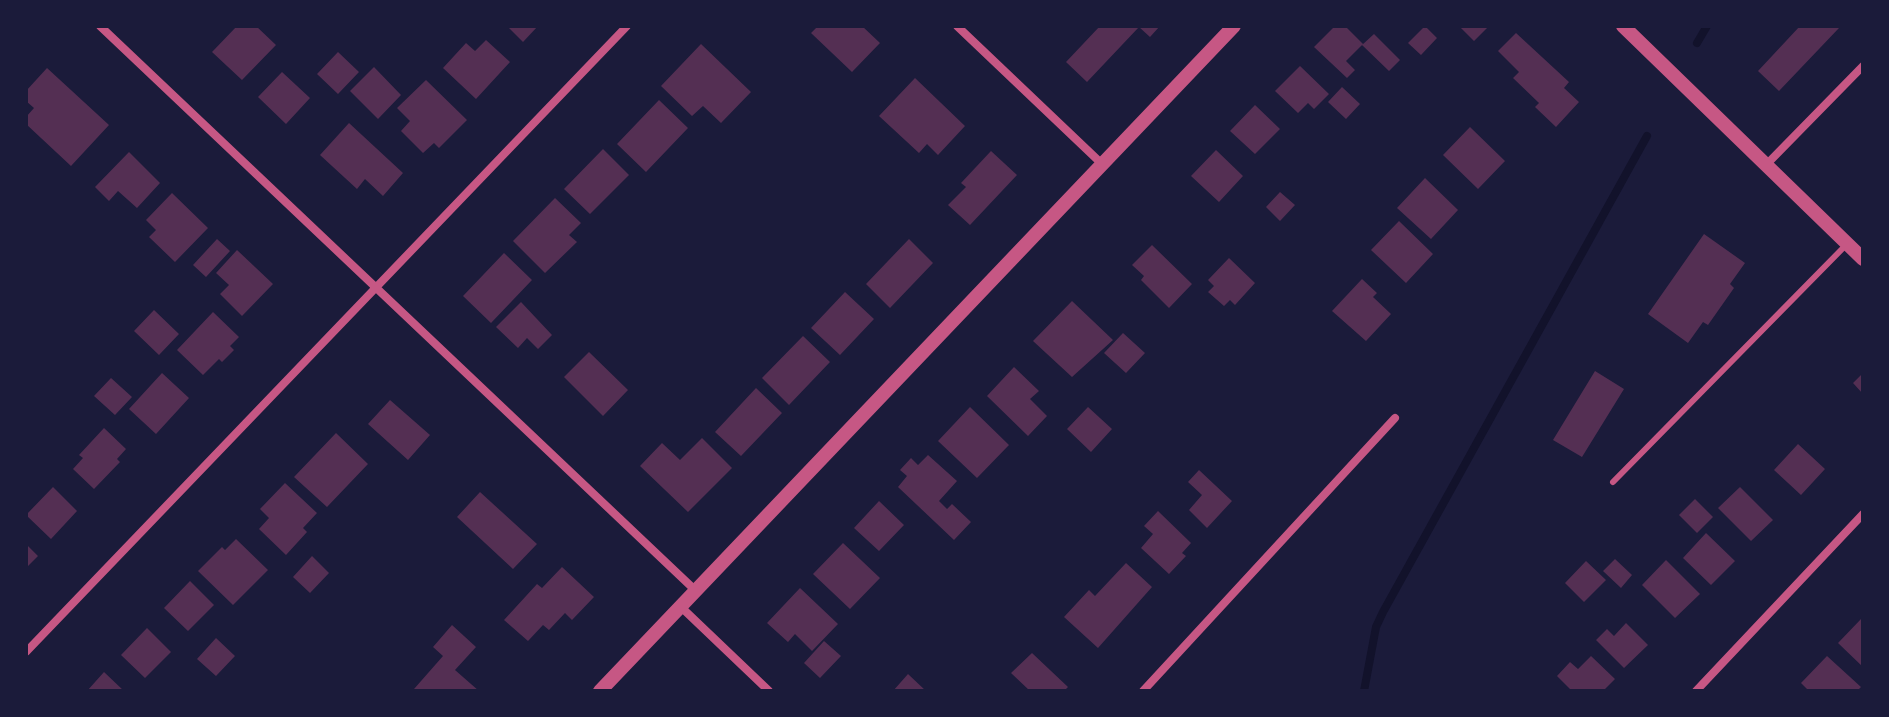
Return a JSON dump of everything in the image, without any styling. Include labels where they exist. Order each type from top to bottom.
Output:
[{"type":"street","points":[[100,26],[696,591]]},
{"type":"street","points":[[26,652],[627,26]]},
{"type":"street","points":[[957,26],[1102,164]]},
{"type":"street","points":[[600,691],[1234,26]]},
{"type":"street","points":[[1623,26],[1863,259]]},
{"type":"street","points":[[1766,165],[1863,66]]},
{"type":"street","points":[[1143,691],[1395,418]]},
{"type":"street","points":[[1696,691],[1863,514]]},
{"type":"street","points":[[681,607],[769,691]]},
{"type":"lane","points":[[1613,482],[1847,244]]},
{"type":"building","points":[[237,26],[256,26],[276,45],[242,80],[212,52]]},
{"type":"building","points":[[507,26],[538,26],[523,42]]},
{"type":"building","points":[[818,26],[862,26],[880,43],[852,72],[811,33]]},
{"type":"building","points":[[1100,26],[1160,26],[1150,37],[1139,27],[1087,82],[1066,62]]},
{"type":"building","points":[[1335,26],[1345,26],[1363,44],[1346,61],[1355,70],[1347,78],[1314,47]]},
{"type":"building","points":[[1425,26],[1437,38],[1421,55],[1408,43]]},
{"type":"building","points":[[1459,26],[1489,26],[1474,41]]},
{"type":"building","points":[[1800,26],[1839,28],[1779,91],[1758,71]]},
{"type":"building","points":[[1516,33],[1569,82],[1564,88],[1579,102],[1556,127],[1535,107],[1539,103],[1513,78],[1519,72],[1498,51]]},
{"type":"building","points":[[1374,34],[1400,60],[1389,71],[1362,45]]},
{"type":"building","points":[[486,40],[510,62],[476,99],[443,68],[466,43],[475,51]]},
{"type":"building","points":[[701,44],[751,92],[721,123],[703,106],[692,116],[661,86]]},
{"type":"building","points":[[338,52],[359,72],[338,94],[317,74]]},
{"type":"building","points":[[1300,66],[1329,94],[1314,109],[1308,103],[1298,113],[1275,91]]},
{"type":"building","points":[[374,67],[401,95],[378,119],[350,91]]},
{"type":"building","points":[[47,68],[109,125],[71,166],[26,124],[26,117],[34,108],[26,101],[26,91]]},
{"type":"building","points":[[282,72],[310,98],[286,124],[258,97]]},
{"type":"building","points":[[915,78],[965,126],[938,155],[927,144],[919,153],[879,116]]},
{"type":"building","points":[[426,80],[467,120],[439,148],[434,143],[423,153],[401,131],[410,121],[397,108]]},
{"type":"building","points":[[1342,87],[1360,104],[1346,119],[1328,102]]},
{"type":"building","points":[[659,100],[688,128],[646,172],[617,144]]},
{"type":"building","points":[[1255,105],[1280,129],[1255,154],[1230,131]]},
{"type":"building","points":[[349,123],[403,173],[383,196],[365,179],[357,189],[320,155]]},
{"type":"building","points":[[1470,127],[1505,161],[1478,189],[1443,155]]},
{"type":"building","points":[[603,149],[629,175],[590,214],[564,189]]},
{"type":"building","points":[[1216,150],[1243,176],[1219,202],[1191,176]]},
{"type":"building","points":[[991,151],[1017,175],[970,225],[948,205],[966,187],[961,183]]},
{"type":"building","points":[[129,152],[160,183],[137,208],[118,191],[109,201],[95,187]]},
{"type":"building","points":[[1425,178],[1458,210],[1431,239],[1397,208]]},
{"type":"building","points":[[1280,192],[1295,205],[1280,221],[1266,207]]},
{"type":"building","points":[[172,193],[208,228],[175,262],[149,237],[156,230],[146,220]]},
{"type":"building","points":[[555,198],[581,223],[569,235],[577,242],[545,273],[513,241]]},
{"type":"building","points":[[1399,221],[1433,254],[1406,283],[1371,250]]},
{"type":"building","points":[[1704,234],[1745,263],[1730,284],[1734,288],[1708,325],[1703,322],[1688,343],[1648,314]]},
{"type":"building","points":[[217,239],[230,251],[206,277],[193,265]]},
{"type":"building","points":[[909,239],[933,263],[890,308],[866,284]]},
{"type":"building","points":[[1152,245],[1192,284],[1169,308],[1141,280],[1144,276],[1132,265]]},
{"type":"building","points":[[237,250],[273,284],[242,316],[220,294],[229,285],[216,273]]},
{"type":"building","points":[[504,253],[532,280],[491,323],[463,296]]},
{"type":"building","points":[[1229,258],[1255,283],[1235,305],[1230,300],[1224,306],[1208,292],[1214,286],[1208,280]]},
{"type":"building","points":[[1362,279],[1377,293],[1373,297],[1391,314],[1366,341],[1332,311]]},
{"type":"building","points":[[845,292],[874,319],[840,355],[811,328]]},
{"type":"building","points":[[1072,301],[1113,340],[1072,377],[1033,341]]},
{"type":"building","points":[[521,302],[552,335],[538,349],[527,338],[518,348],[496,327]]},
{"type":"building","points":[[154,310],[179,334],[159,355],[134,331]]},
{"type":"building","points":[[213,312],[239,337],[230,346],[234,350],[222,362],[219,359],[203,375],[177,350]]},
{"type":"building","points":[[1123,333],[1145,353],[1126,373],[1104,353]]},
{"type":"building","points":[[803,336],[830,362],[789,405],[762,378]]},
{"type":"building","points":[[589,352],[628,390],[603,416],[564,377]]},
{"type":"building","points":[[1014,367],[1039,391],[1030,399],[1047,416],[1028,436],[987,396]]},
{"type":"building","points":[[1595,371],[1624,389],[1582,457],[1553,440]]},
{"type":"building","points":[[162,373],[189,398],[156,434],[129,409]]},
{"type":"building","points":[[1863,373],[1863,394],[1853,383]]},
{"type":"building","points":[[111,378],[132,397],[115,415],[94,396]]},
{"type":"building","points":[[756,388],[782,413],[741,456],[715,432]]},
{"type":"building","points":[[390,400],[430,435],[408,460],[368,424]]},
{"type":"building","points":[[970,407],[1009,445],[977,478],[938,441]]},
{"type":"building","points":[[1088,407],[1112,429],[1091,452],[1067,429]]},
{"type":"building","points":[[104,428],[126,449],[117,459],[120,462],[94,489],[73,469],[83,458],[79,455]]},
{"type":"building","points":[[336,433],[368,464],[327,507],[294,477]]},
{"type":"building","points":[[702,438],[732,468],[688,512],[640,466],[662,443],[680,460]]},
{"type":"building","points":[[1798,444],[1825,469],[1801,495],[1774,470]]},
{"type":"building","points":[[928,455],[957,481],[939,501],[947,509],[952,504],[971,522],[954,540],[898,487],[907,476],[900,470],[911,458],[918,465]]},
{"type":"building","points":[[1199,470],[1232,501],[1207,528],[1189,510],[1202,495],[1188,482]]},
{"type":"building","points":[[285,483],[317,513],[303,528],[307,532],[286,555],[259,529],[269,518],[260,509]]},
{"type":"building","points":[[53,487],[77,511],[51,539],[26,515]]},
{"type":"building","points":[[1740,487],[1773,520],[1751,541],[1718,508]]},
{"type":"building","points":[[480,492],[537,544],[513,569],[457,517]]},
{"type":"building","points":[[1695,499],[1713,517],[1697,533],[1679,515]]},
{"type":"building","points":[[879,501],[904,525],[879,551],[854,528]]},
{"type":"building","points":[[1158,511],[1191,543],[1182,553],[1186,556],[1169,574],[1141,548],[1153,534],[1144,526]]},
{"type":"building","points":[[1706,533],[1735,561],[1711,585],[1683,558]]},
{"type":"building","points":[[236,539],[268,570],[233,605],[198,571],[222,547],[225,550]]},
{"type":"building","points":[[843,543],[880,578],[850,609],[813,574]]},
{"type":"building","points":[[26,544],[38,556],[26,568]]},
{"type":"building","points":[[312,556],[329,573],[310,593],[293,577]]},
{"type":"building","points":[[1615,559],[1632,575],[1621,588],[1603,571]]},
{"type":"building","points":[[1666,560],[1700,594],[1675,618],[1642,585]]},
{"type":"building","points":[[1586,561],[1606,580],[1584,602],[1565,583]]},
{"type":"building","points":[[1126,563],[1152,587],[1098,648],[1064,617],[1089,590],[1095,596]]},
{"type":"building","points":[[562,567],[594,597],[572,620],[565,613],[549,630],[543,625],[528,641],[504,620],[537,584],[542,588]]},
{"type":"building","points":[[190,581],[214,605],[188,631],[164,608]]},
{"type":"building","points":[[800,588],[838,624],[812,651],[795,634],[788,642],[767,623]]},
{"type":"building","points":[[1861,619],[1863,621],[1863,667],[1838,643]]},
{"type":"building","points":[[1626,623],[1648,645],[1624,668],[1596,640],[1607,629],[1614,636]]},
{"type":"building","points":[[452,625],[476,647],[455,670],[479,691],[417,691],[414,689],[443,656],[433,647]]},
{"type":"building","points":[[147,628],[171,652],[145,678],[121,655]]},
{"type":"building","points":[[216,638],[235,656],[216,676],[197,659]]},
{"type":"building","points":[[824,641],[841,656],[820,678],[804,663]]},
{"type":"building","points":[[1032,653],[1068,687],[1064,691],[1030,691],[1011,673]]},
{"type":"building","points":[[1591,656],[1615,679],[1603,691],[1572,691],[1557,676],[1570,662],[1578,669]]},
{"type":"building","points":[[1827,656],[1861,687],[1857,691],[1809,691],[1801,683]]},
{"type":"building","points":[[104,672],[124,691],[87,691]]},
{"type":"building","points":[[908,674],[926,691],[893,691]]},
{"type":"waterway","points":[[1697,43],[1707,26]]},
{"type":"waterway","points":[[1364,691],[1376,627],[1383,612],[1647,136]]}]
